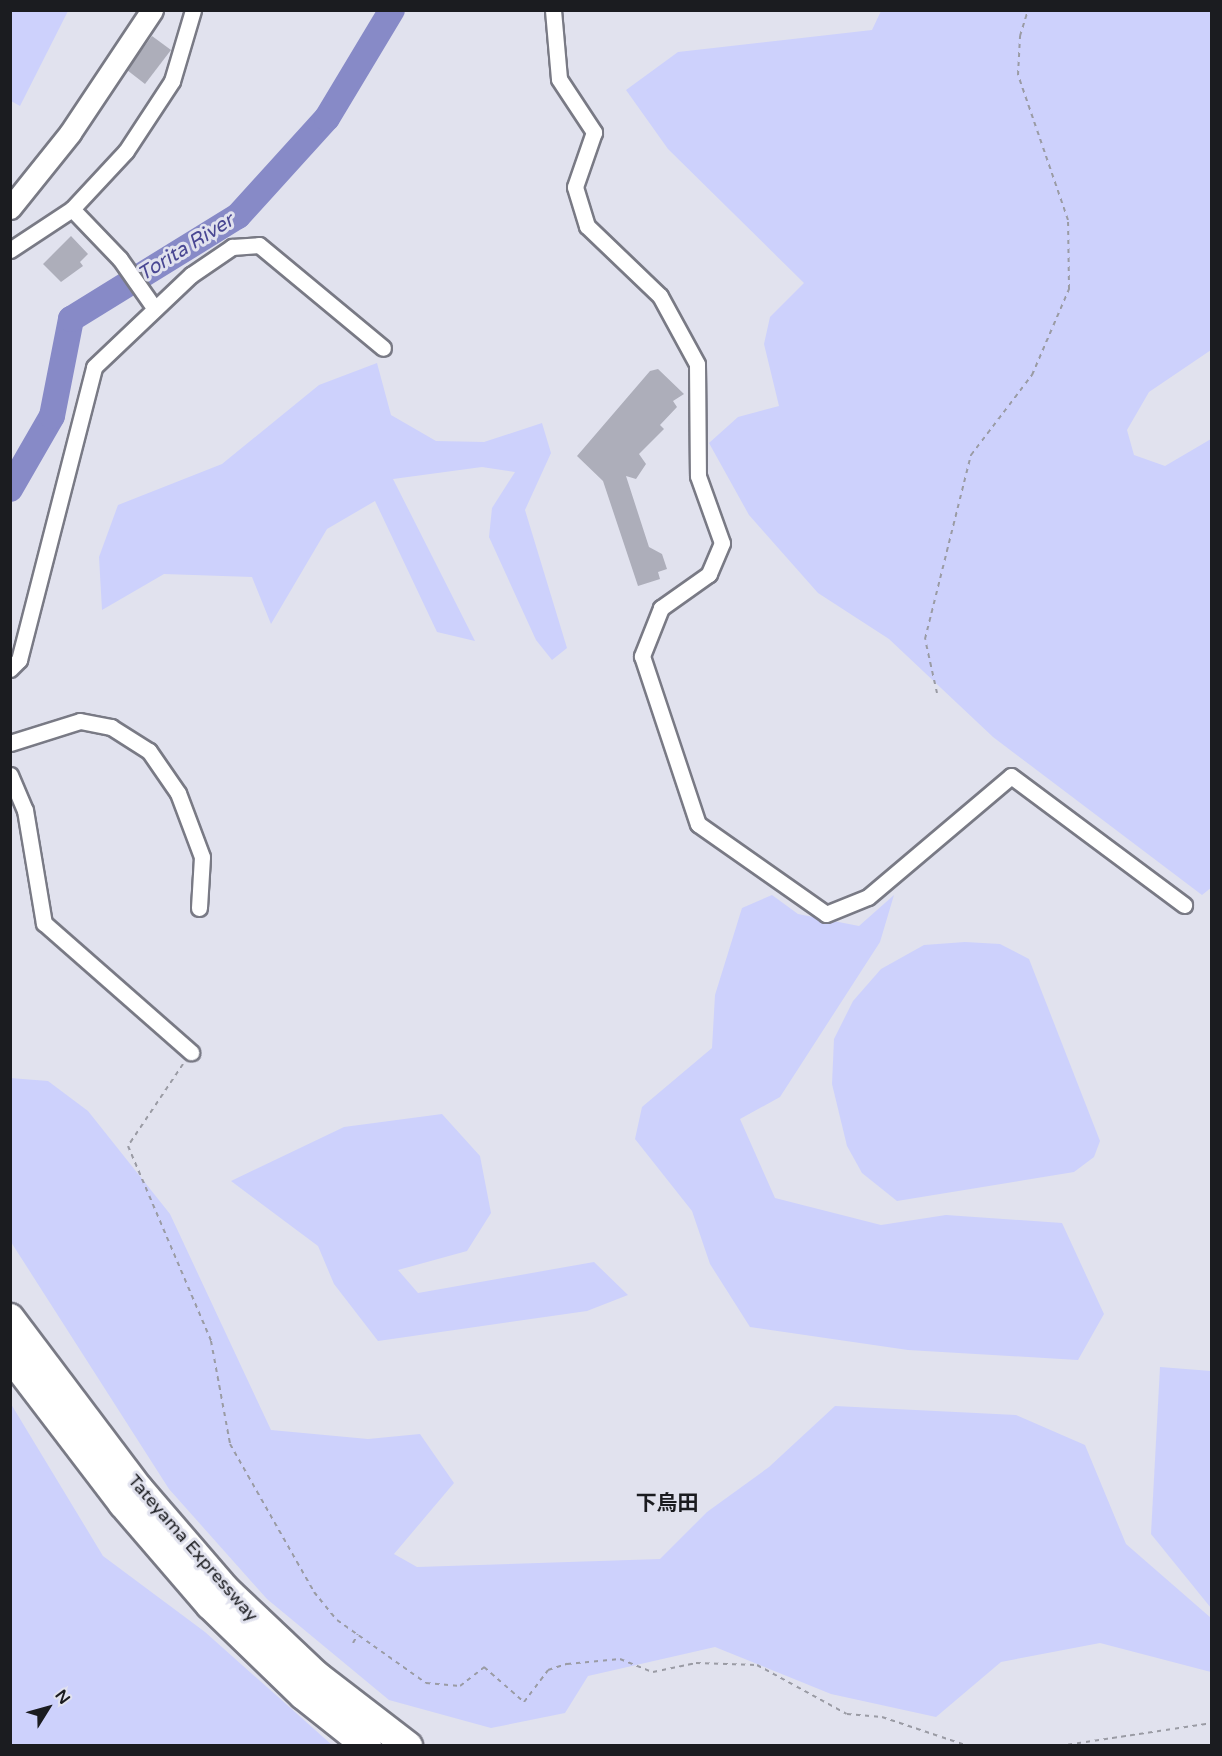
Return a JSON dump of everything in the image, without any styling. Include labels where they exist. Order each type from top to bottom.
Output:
[{"type":"highway","name":"Tateyama Expressway","points":[[10,1318],[139,1489],[225,1588],[317,1676],[408,1746]]},
{"type":"highway","name":"Tateyama Expressway","points":[[10,1356],[123,1504],[210,1605],[303,1695],[367,1746]]},
{"type":"street","points":[[10,208],[70,133],[152,10]]},
{"type":"street","points":[[10,250],[72,209],[126,151],[172,81],[193,10]]},
{"type":"street","points":[[553,10],[559,80],[594,132],[575,187],[586,226],[660,296],[697,364],[698,476],[722,543],[709,574],[661,608],[642,656],[698,824],[732,853],[826,915],[868,897],[1011,776],[1184,905]]},
{"type":"street","points":[[72,209],[120,259],[152,304]]},
{"type":"street","points":[[10,669],[19,660],[58,513],[87,383],[108,351],[152,304],[232,247],[259,245],[384,348]]},
{"type":"street","points":[[10,743],[80,721],[111,727],[149,751],[178,793],[202,857],[200,908]]},
{"type":"street","points":[[10,776],[25,810],[44,923],[191,1052]]},
{"type":"path","points":[[937,693],[925,639],[971,455],[1032,375],[1069,290],[1068,220],[1018,75],[1020,36],[1028,10]]},
{"type":"path","points":[[191,1052],[128,1146],[211,1341],[230,1444],[314,1592],[358,1635],[426,1683],[460,1686],[484,1667],[524,1702],[548,1670],[567,1664],[620,1659],[653,1672],[716,1662],[757,1665],[847,1714],[882,1717],[968,1746]]},
{"type":"path","points":[[353,1643],[358,1635]]},
{"type":"path","points":[[1059,1746],[1212,1723]]},
{"type":"shaded area","points":[[11,10],[68,11],[20,106],[11,101]]},
{"type":"shaded area","points":[[881,11],[1211,11],[1211,350],[1149,392],[1127,430],[1134,455],[1165,466],[1211,439],[1212,887],[1202,895],[993,737],[889,639],[818,593],[749,515],[709,443],[738,417],[779,406],[764,344],[770,317],[804,283],[668,149],[626,90],[678,52],[872,30]]},
{"type":"shaded area","points":[[377,363],[391,415],[436,441],[484,442],[542,423],[551,453],[525,510],[567,648],[552,660],[536,640],[489,537],[492,508],[515,472],[482,467],[393,479],[475,641],[437,632],[375,501],[327,529],[271,624],[252,577],[164,574],[102,610],[99,557],[118,505],[222,464],[319,385]]},
{"type":"shaded area","points":[[772,895],[798,914],[859,926],[894,895],[880,942],[780,1097],[740,1119],[775,1198],[881,1225],[946,1215],[1062,1223],[1104,1314],[1078,1360],[908,1350],[750,1327],[710,1264],[692,1211],[635,1139],[642,1107],[712,1048],[715,995],[742,908]]},
{"type":"shaded area","points":[[965,942],[1000,944],[1029,959],[1100,1141],[1094,1157],[1074,1172],[897,1201],[862,1173],[847,1146],[832,1084],[834,1039],[853,1001],[881,969],[924,945]]},
{"type":"shaded area","points":[[10,1078],[48,1081],[88,1111],[170,1214],[271,1430],[368,1439],[420,1434],[454,1483],[394,1554],[417,1567],[660,1559],[707,1512],[769,1467],[835,1406],[1016,1415],[1085,1445],[1126,1544],[1211,1618],[1211,1672],[1100,1643],[1001,1662],[936,1717],[831,1694],[715,1647],[588,1676],[565,1713],[491,1728],[389,1700],[267,1599],[169,1489],[11,1242]]},
{"type":"shaded area","points":[[442,1114],[480,1156],[491,1213],[467,1251],[398,1270],[418,1293],[594,1262],[628,1295],[587,1311],[378,1341],[334,1284],[318,1246],[231,1181],[344,1127]]},
{"type":"shaded area","points":[[1160,1367],[1211,1371],[1211,1608],[1151,1534]]},
{"type":"shaded area","points":[[11,1404],[103,1556],[205,1632],[332,1745],[11,1745]]},
{"type":"building","points":[[152,36],[171,50],[145,84],[127,70]]},
{"type":"building","points":[[71,236],[88,254],[80,262],[83,266],[61,282],[43,264]]},
{"type":"building","points":[[658,369],[684,394],[673,401],[677,407],[660,425],[664,429],[639,454],[646,464],[636,479],[626,476],[649,547],[662,554],[667,569],[658,572],[660,579],[638,586],[603,481],[577,456],[650,371]]},
{"type":"waterway","name":"Torita River","points":[[10,489],[52,416],[71,319],[238,216],[327,118],[392,10]]},
{"type":"district","name":"下烏田","points":[[667,1504]]}]
